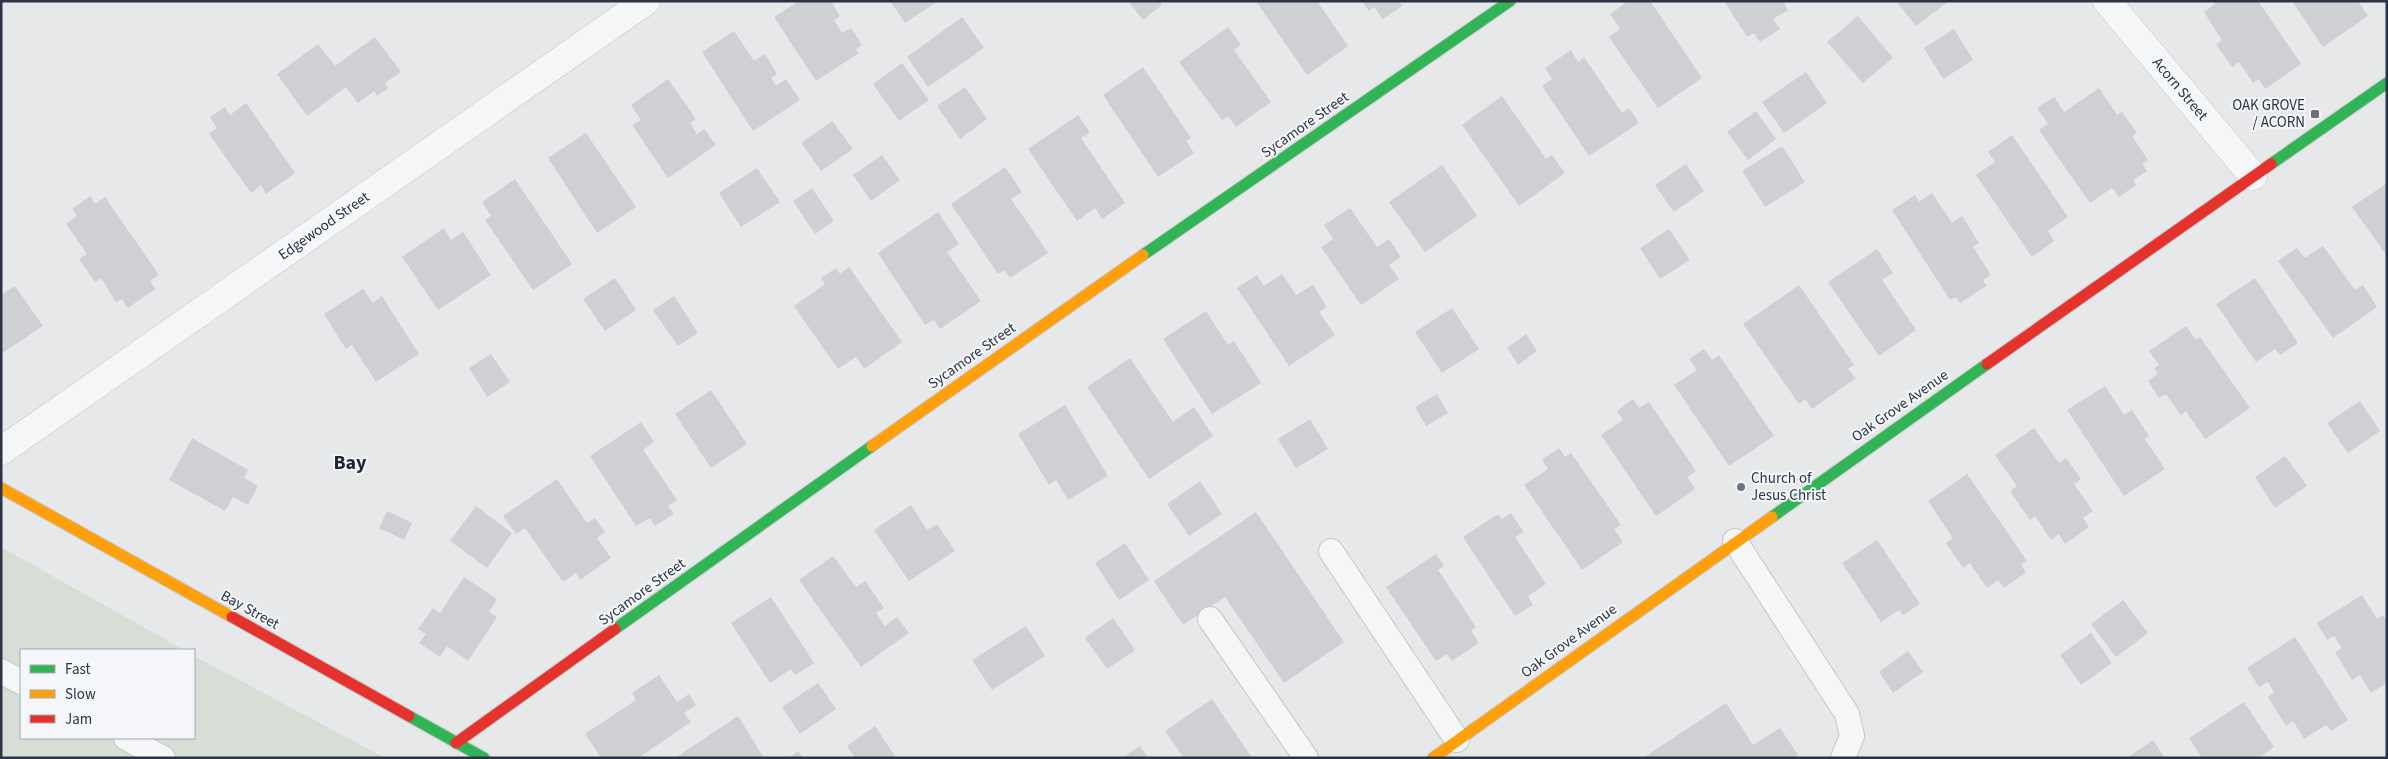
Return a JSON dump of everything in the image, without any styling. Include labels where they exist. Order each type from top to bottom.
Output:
[{"type":"street","name":"Edgewood Street","points":[[1,451],[646,1]]},
{"type":"street","name":"Sycamore Street","points":[[456,743],[981,368],[1510,1]]},
{"type":"street","name":"Acorn Street","points":[[2107,1],[2252,176]]},
{"type":"street","name":"Oak Grove Avenue","points":[[1432,758],[1735,541],[2387,83]]},
{"type":"street","name":"Bay Street","points":[[1,488],[484,758]]},
{"type":"lane","points":[[1735,541],[1847,714],[1852,736],[1843,758]]},
{"type":"lane","points":[[1331,551],[1457,740]]},
{"type":"lane","points":[[1210,619],[1306,758]]},
{"type":"lane","points":[[1,671],[20,681]]},
{"type":"lane","points":[[128,739],[163,758]]},
{"type":"shaded area","points":[[1,547],[182,649],[20,649],[20,739],[195,739],[195,657],[385,758],[1,758]]},
{"type":"building","points":[[799,1],[831,1],[840,16],[834,20],[842,33],[851,28],[862,45],[856,49],[859,53],[816,81],[774,17]]},
{"type":"building","points":[[890,1],[938,1],[905,23]]},
{"type":"building","points":[[1128,1],[1159,1],[1162,5],[1143,20]]},
{"type":"building","points":[[1256,1],[1317,1],[1348,46],[1307,75]]},
{"type":"building","points":[[1362,1],[1399,1],[1402,6],[1383,19],[1374,7],[1369,11]]},
{"type":"building","points":[[1628,1],[1650,1],[1702,78],[1658,108],[1609,37],[1620,29],[1610,14]]},
{"type":"building","points":[[1724,1],[1783,1],[1788,10],[1773,19],[1780,29],[1760,42],[1754,33],[1747,37]]},
{"type":"building","points":[[1896,1],[1949,1],[1916,26]]},
{"type":"building","points":[[2213,1],[2258,1],[2301,64],[2265,89],[2259,79],[2253,83],[2239,62],[2232,67],[2216,44],[2222,40],[2204,12],[2215,4]]},
{"type":"building","points":[[2292,1],[2358,1],[2368,16],[2323,47]]},
{"type":"building","points":[[1858,16],[1893,58],[1863,83],[1827,42]]},
{"type":"building","points":[[962,17],[984,48],[928,87],[907,57]]},
{"type":"building","points":[[1228,27],[1241,45],[1234,50],[1271,102],[1236,127],[1228,116],[1222,120],[1179,62]]},
{"type":"building","points":[[1954,29],[1973,60],[1943,79],[1924,48]]},
{"type":"building","points":[[734,31],[754,61],[765,54],[777,74],[771,78],[776,86],[786,79],[800,100],[753,131],[702,52]]},
{"type":"building","points":[[375,37],[401,72],[385,83],[388,88],[377,96],[374,91],[358,103],[346,87],[307,116],[277,74],[318,44],[335,66]]},
{"type":"building","points":[[1571,50],[1578,62],[1584,57],[1622,113],[1629,108],[1639,123],[1589,156],[1542,86],[1552,79],[1545,68]]},
{"type":"building","points":[[902,63],[929,100],[899,121],[873,84]]},
{"type":"building","points":[[1143,67],[1191,138],[1186,141],[1194,153],[1158,177],[1103,95]]},
{"type":"building","points":[[1806,72],[1827,103],[1784,133],[1762,102]]},
{"type":"building","points":[[668,79],[696,119],[690,123],[697,134],[704,129],[716,145],[668,178],[632,125],[641,120],[631,105]]},
{"type":"building","points":[[965,87],[987,119],[960,139],[937,106]]},
{"type":"building","points":[[2099,88],[2117,115],[2122,112],[2137,133],[2132,136],[2148,160],[2142,164],[2147,171],[2133,180],[2136,185],[2119,197],[2112,188],[2090,203],[2039,130],[2048,124],[2037,108],[2054,97],[2064,112]]},
{"type":"building","points":[[1502,96],[1546,159],[1552,155],[1565,173],[1519,206],[1462,125]]},
{"type":"building","points":[[246,103],[295,173],[266,194],[261,185],[251,193],[209,134],[217,128],[210,117],[225,107],[230,115]]},
{"type":"building","points":[[1756,111],[1776,139],[1748,160],[1727,132]]},
{"type":"building","points":[[1078,115],[1090,133],[1081,138],[1125,203],[1102,219],[1095,208],[1077,221],[1028,149]]},
{"type":"building","points":[[832,121],[853,149],[821,171],[801,143]]},
{"type":"building","points":[[586,133],[636,207],[597,233],[548,158]]},
{"type":"building","points":[[2012,135],[2068,217],[2048,231],[2054,241],[2032,257],[1976,175],[1995,162],[1988,152]]},
{"type":"building","points":[[1782,146],[1805,182],[1765,207],[1742,171]]},
{"type":"building","points":[[882,155],[900,180],[871,201],[853,175]]},
{"type":"building","points":[[1686,164],[1704,191],[1674,212],[1655,185]]},
{"type":"building","points":[[1442,165],[1477,216],[1425,252],[1389,202]]},
{"type":"building","points":[[1005,167],[1022,192],[1011,199],[1048,253],[1010,278],[1005,270],[998,274],[951,204]]},
{"type":"building","points":[[757,168],[780,202],[741,227],[719,193]]},
{"type":"building","points":[[515,179],[572,264],[533,290],[485,220],[491,216],[482,202]]},
{"type":"building","points":[[2387,183],[2387,256],[2352,207]]},
{"type":"building","points":[[812,188],[834,221],[815,234],[793,201]]},
{"type":"building","points":[[1932,193],[1952,223],[1962,216],[1979,243],[1973,247],[1991,275],[1983,280],[1986,286],[1960,303],[1956,297],[1950,300],[1892,210],[1915,195],[1919,202]]},
{"type":"building","points":[[90,196],[95,204],[105,197],[159,275],[150,281],[155,289],[128,308],[122,299],[116,302],[101,278],[95,282],[79,259],[87,254],[66,224],[77,216],[72,209]]},
{"type":"building","points":[[1350,208],[1377,247],[1389,239],[1401,257],[1389,265],[1399,279],[1361,305],[1321,247],[1333,239],[1324,225]]},
{"type":"building","points":[[938,212],[959,244],[947,252],[981,301],[940,329],[934,320],[925,325],[878,253]]},
{"type":"building","points":[[444,228],[451,240],[463,232],[491,275],[438,310],[402,257]]},
{"type":"building","points":[[1669,229],[1690,260],[1660,279],[1640,248]]},
{"type":"building","points":[[2323,246],[2355,290],[2363,285],[2377,307],[2333,338],[2278,261],[2297,248],[2305,258]]},
{"type":"building","points":[[1877,249],[1893,273],[1882,280],[1916,330],[1879,356],[1828,282]]},
{"type":"building","points":[[849,267],[902,342],[864,369],[856,357],[838,369],[794,306],[825,284],[821,278],[836,268],[840,274]]},
{"type":"building","points":[[1282,274],[1296,295],[1313,285],[1327,307],[1319,312],[1335,335],[1289,366],[1237,288],[1257,275],[1264,286]]},
{"type":"building","points":[[615,278],[636,310],[605,331],[583,299]]},
{"type":"building","points":[[2255,278],[2298,343],[2280,355],[2275,349],[2256,362],[2216,304]]},
{"type":"building","points":[[1799,285],[1854,365],[1848,369],[1856,378],[1812,409],[1805,399],[1799,404],[1743,324]]},
{"type":"building","points":[[15,286],[43,326],[1,354],[1,295]]},
{"type":"building","points":[[363,289],[373,303],[382,296],[419,354],[376,382],[352,345],[346,349],[324,314]]},
{"type":"building","points":[[674,296],[698,333],[678,346],[653,310]]},
{"type":"building","points":[[1452,308],[1479,349],[1442,373],[1415,332]]},
{"type":"building","points":[[1206,311],[1228,345],[1234,341],[1261,383],[1212,414],[1163,339]]},
{"type":"building","points":[[2186,326],[2196,340],[2200,337],[2250,408],[2205,439],[2186,411],[2181,415],[2166,394],[2159,398],[2148,381],[2158,374],[2154,368],[2159,365],[2149,351]]},
{"type":"building","points":[[1526,334],[1537,351],[1518,365],[1507,348]]},
{"type":"building","points":[[1704,349],[1712,360],[1719,355],[1774,436],[1729,466],[1674,385],[1697,370],[1689,359]]},
{"type":"building","points":[[491,354],[510,382],[487,397],[469,368]]},
{"type":"building","points":[[1130,358],[1173,422],[1194,407],[1213,436],[1149,479],[1087,387]]},
{"type":"building","points":[[2105,386],[2124,415],[2132,410],[2149,436],[2145,439],[2165,469],[2124,496],[2067,410]]},
{"type":"building","points":[[711,390],[747,444],[711,468],[675,414]]},
{"type":"building","points":[[1437,394],[1448,413],[1426,426],[1415,407]]},
{"type":"building","points":[[1633,399],[1639,408],[1649,402],[1696,471],[1687,477],[1695,489],[1656,516],[1601,435],[1623,420],[1617,411]]},
{"type":"building","points":[[2360,401],[2380,431],[2348,453],[2327,423]]},
{"type":"building","points":[[1065,405],[1108,476],[1068,500],[1056,480],[1049,485],[1018,434]]},
{"type":"building","points":[[1310,419],[1328,449],[1296,468],[1278,439]]},
{"type":"building","points":[[641,422],[654,442],[643,450],[677,500],[668,506],[674,514],[655,526],[650,518],[636,526],[590,456]]},
{"type":"building","points":[[2034,428],[2059,463],[2066,458],[2081,479],[2074,484],[2093,511],[2083,518],[2089,527],[2065,544],[2059,534],[2051,540],[2035,516],[2030,520],[2010,491],[2017,486],[1995,455]]},
{"type":"building","points":[[192,438],[248,470],[244,478],[258,486],[248,505],[233,497],[225,511],[169,480]]},
{"type":"building","points":[[1559,448],[1565,457],[1571,453],[1621,525],[1614,529],[1623,542],[1582,570],[1524,485],[1548,469],[1542,460]]},
{"type":"building","points":[[2285,456],[2307,486],[2275,508],[2255,477]]},
{"type":"building","points":[[1967,474],[2027,561],[2021,564],[2026,572],[2004,588],[1998,580],[1987,588],[1970,563],[1963,568],[1946,543],[1953,538],[1928,501]]},
{"type":"building","points":[[557,479],[587,523],[595,518],[605,532],[597,538],[611,558],[580,580],[576,573],[563,582],[525,528],[516,534],[503,516]]},
{"type":"building","points":[[1200,481],[1222,514],[1189,536],[1167,504]]},
{"type":"building","points":[[911,505],[927,530],[937,524],[955,551],[909,581],[874,530]]},
{"type":"building","points":[[476,506],[512,533],[487,568],[450,541]]},
{"type":"building","points":[[387,511],[412,523],[404,540],[379,528]]},
{"type":"building","points":[[1256,512],[1344,642],[1284,683],[1225,597],[1183,625],[1154,581]]},
{"type":"building","points":[[1511,513],[1524,532],[1515,537],[1546,584],[1528,596],[1533,605],[1515,616],[1463,537],[1498,514],[1502,519]]},
{"type":"building","points":[[1877,540],[1920,604],[1903,615],[1899,610],[1881,622],[1842,563]]},
{"type":"building","points":[[1125,543],[1149,580],[1119,600],[1095,563]]},
{"type":"building","points":[[1436,554],[1444,566],[1438,570],[1476,627],[1471,631],[1479,643],[1452,661],[1447,654],[1436,661],[1386,587]]},
{"type":"building","points":[[833,556],[856,587],[865,581],[884,608],[876,613],[885,626],[897,617],[909,633],[861,667],[799,580]]},
{"type":"building","points":[[464,577],[497,599],[489,612],[497,617],[468,661],[447,646],[440,657],[419,643],[426,634],[418,629],[433,608],[440,613]]},
{"type":"building","points":[[2362,595],[2377,619],[2383,615],[2387,621],[2387,683],[2371,693],[2360,675],[2352,680],[2335,652],[2342,648],[2334,636],[2327,640],[2317,623]]},
{"type":"building","points":[[771,597],[814,663],[795,675],[791,669],[770,683],[731,623]]},
{"type":"building","points":[[2123,600],[2148,633],[2116,657],[2091,624]]},
{"type":"building","points":[[1113,618],[1135,650],[1107,669],[1085,638]]},
{"type":"building","points":[[1026,626],[1045,656],[992,690],[972,660]]},
{"type":"building","points":[[2091,633],[2112,663],[2081,685],[2060,655]]},
{"type":"building","points":[[2295,637],[2348,720],[2331,731],[2326,725],[2304,739],[2293,721],[2286,726],[2268,697],[2274,692],[2268,682],[2259,687],[2247,668]]},
{"type":"building","points":[[1908,651],[1923,672],[1893,693],[1879,672]]},
{"type":"building","points":[[659,675],[677,702],[689,694],[696,705],[684,713],[691,722],[638,758],[601,758],[585,734],[636,700],[632,693]]},
{"type":"building","points":[[818,683],[836,709],[800,734],[782,707]]},
{"type":"building","points":[[1212,699],[1252,758],[1184,758],[1165,731]]},
{"type":"building","points":[[2244,702],[2274,747],[2258,758],[2202,758],[2189,738]]},
{"type":"building","points":[[1726,703],[1753,745],[1780,728],[1798,755],[1793,758],[1643,758]]},
{"type":"building","points":[[738,716],[764,758],[675,758]]},
{"type":"building","points":[[875,726],[896,758],[855,758],[847,746]]},
{"type":"building","points":[[2153,740],[2165,758],[2127,758]]},
{"type":"building","points":[[1140,746],[1148,758],[1122,758]]},
{"type":"building","points":[[798,751],[803,758],[789,758]]},
{"type":"traffic: fast","points":[[1143,255],[1510,1]]},
{"type":"traffic: fast","points":[[2271,164],[2387,83]]},
{"type":"traffic: fast","points":[[1772,517],[1987,364]]},
{"type":"traffic: fast","points":[[615,629],[872,446]]},
{"type":"traffic: fast","points":[[409,716],[484,758]]},
{"type":"traffic: slow","points":[[872,446],[1143,255]]},
{"type":"traffic: slow","points":[[1,488],[232,617]]},
{"type":"traffic: slow","points":[[1433,758],[1772,517]]},
{"type":"traffic: jam","points":[[1987,364],[2271,164]]},
{"type":"traffic: jam","points":[[232,617],[409,716]]},
{"type":"traffic: jam","points":[[456,743],[615,629]]},
{"type":"place","name":"OAK GROVE / ACORN","points":[[2315,114]]},
{"type":"place","name":"Church of Jesus Christ","points":[[1741,487]]},
{"type":"district","name":"Bay","points":[[350,463]]}]
